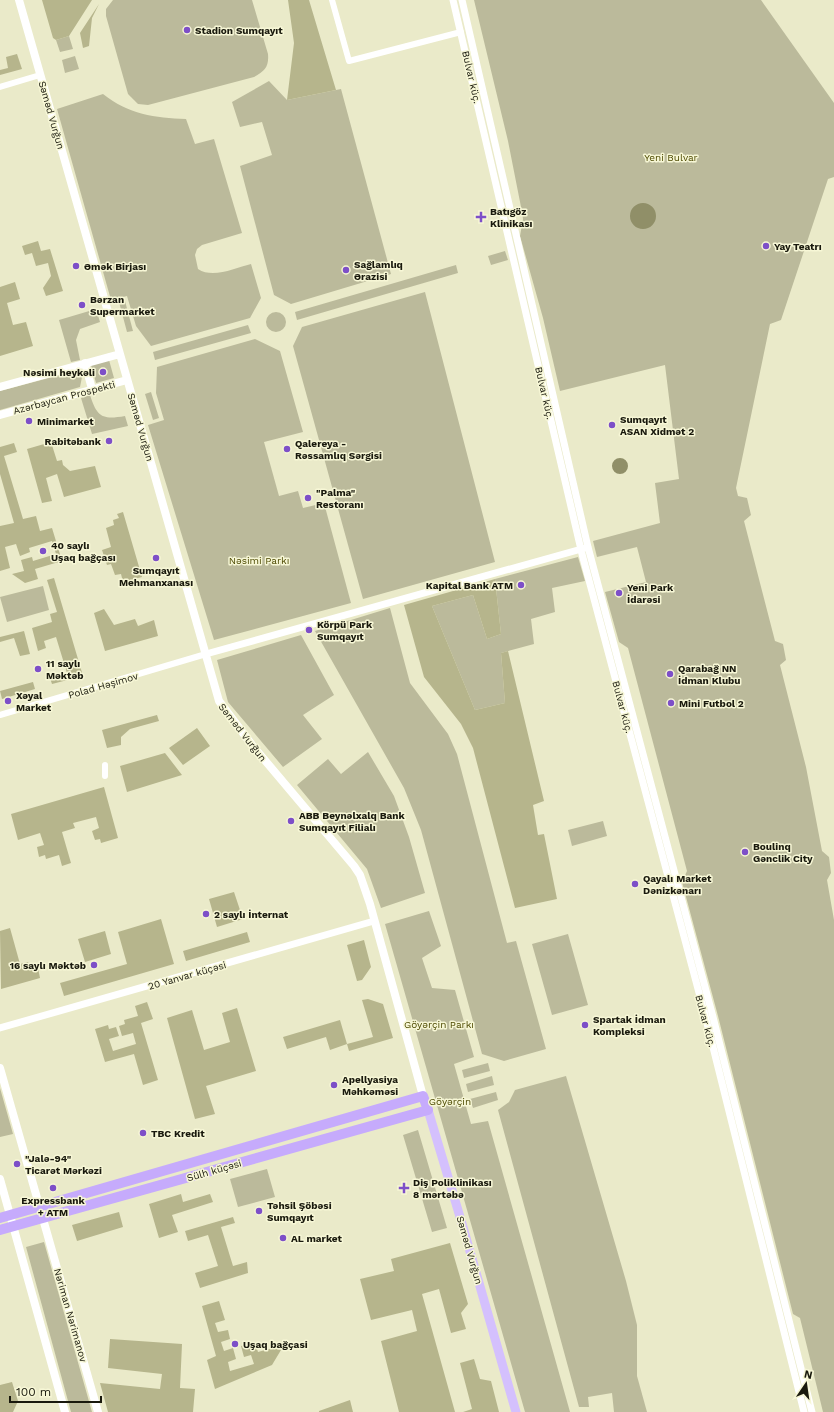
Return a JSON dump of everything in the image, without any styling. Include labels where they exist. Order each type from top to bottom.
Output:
[{"type":"highway","name":"Səməd Vurğun","points":[[423,1096],[428,1110]]},
{"type":"highway","name":"Sülh küçəsi","points":[[0,1218],[423,1096]]},
{"type":"highway","name":"Sülh küçəsi","points":[[0,1230],[428,1110]]},
{"type":"highway","points":[[246,1147],[250,1160]]},
{"type":"highway","points":[[92,1192],[95,1203]]},
{"type":"main road","name":"Səməd Vurğun","points":[[19,0],[127,380],[222,706],[354,866],[363,883],[423,1096]]},
{"type":"main road","points":[[0,387],[120,354]]},
{"type":"main road","points":[[85,363],[92,390]]},
{"type":"main road","name":"Azərbaycan Prospekti","points":[[0,415],[127,380]]},
{"type":"main road","points":[[0,1068],[40,1206]]},
{"type":"main road","name":"Səməd Vurğun","points":[[428,1110],[516,1412]]},
{"type":"main road","points":[[0,1178],[65,1412]]},
{"type":"main road","name":"Nəriman Nərimanov","points":[[40,1206],[98,1412]]},
{"type":"street","points":[[332,0],[349,61],[461,32]]},
{"type":"street","name":"Bulvar küç.","points":[[453,0],[461,32],[470,52],[516,230],[585,548]]},
{"type":"street","name":"Bulvar küç.","points":[[462,0],[470,52],[507,232],[655,827],[706,1019],[804,1412]]},
{"type":"street","points":[[0,87],[40,75]]},
{"type":"street","points":[[507,232],[516,230]]},
{"type":"street","points":[[206,654],[585,548]]},
{"type":"street","name":"Bulvar küç.","points":[[609,639],[662,825],[713,1017],[812,1412]]},
{"type":"street","name":"Polad Həşimov","points":[[0,715],[206,654]]},
{"type":"street","points":[[105,765],[105,776]]},
{"type":"street","points":[[655,827],[662,825]]},
{"type":"street","name":"20 Yanvar küçəsi","points":[[0,1028],[374,921]]},
{"type":"street","points":[[778,1310],[786,1308]]},
{"type":"green space","points":[[113,0],[252,0],[268,54],[266,68],[254,77],[148,105],[138,104],[128,94],[106,16],[106,9]]},
{"type":"green space","name":"Yeni Bulvar","points":[[474,0],[761,0],[834,103],[834,177],[828,179],[781,320],[770,324],[736,488],[738,496],[747,498],[751,515],[744,521],[775,641],[783,644],[786,660],[780,665],[806,767],[822,851],[829,857],[831,873],[827,880],[834,920],[834,1412],[823,1412],[800,1318],[793,1314],[718,1016],[682,882],[687,871],[628,648],[619,642],[605,592],[646,582],[637,547],[597,557],[593,541],[660,523],[655,483],[679,479],[665,365],[560,391],[543,318],[520,236],[523,219],[522,212],[508,141]]},
{"type":"green space","points":[[69,36],[73,49],[60,52],[56,40]]},
{"type":"green space","points":[[75,56],[79,69],[65,73],[62,60]]},
{"type":"green space","points":[[269,81],[287,100],[341,89],[391,274],[291,304],[274,295],[240,166],[272,155],[262,122],[240,127],[232,102]]},
{"type":"green space","points":[[103,94],[112,101],[142,114],[186,119],[195,144],[214,139],[242,233],[202,245],[197,249],[195,255],[198,269],[210,273],[224,272],[251,264],[261,298],[250,318],[151,346],[136,326],[127,296],[111,300],[57,109]]},
{"type":"green space","points":[[505,251],[508,260],[491,265],[488,256]]},
{"type":"green space","points":[[456,265],[458,273],[297,320],[295,312]]},
{"type":"green space","points":[[425,292],[495,562],[363,599],[293,346],[302,327]]},
{"type":"green space","points":[[125,301],[133,331],[127,332],[119,302]]},
{"type":"green space","points":[[96,309],[100,322],[80,329],[76,340],[80,360],[71,362],[59,320]]},
{"type":"green space","points":[[276,312],[283,315],[286,322],[283,329],[276,332],[269,329],[266,322],[269,315]]},
{"type":"green space","points":[[248,325],[251,333],[155,360],[153,352]]},
{"type":"green space","name":"Nəsimi Parkı","points":[[255,339],[280,351],[303,432],[264,442],[279,496],[298,491],[303,508],[324,503],[351,603],[214,640],[148,425],[164,420],[156,393],[157,367]]},
{"type":"green space","points":[[109,360],[114,378],[96,383],[91,365]]},
{"type":"green space","points":[[75,371],[82,377],[80,387],[0,410],[0,391]]},
{"type":"green space","points":[[151,392],[159,418],[153,420],[145,394]]},
{"type":"green space","points":[[90,395],[98,412],[111,418],[125,416],[128,426],[92,434],[81,398]]},
{"type":"green space","points":[[578,557],[585,581],[552,588],[555,612],[531,619],[534,644],[501,653],[505,703],[475,710],[432,606],[473,595],[487,639],[501,634],[495,579]]},
{"type":"green space","points":[[43,586],[49,610],[7,622],[0,597]]},
{"type":"green space","points":[[390,608],[410,683],[448,734],[457,754],[507,943],[516,941],[546,1049],[504,1061],[482,1054],[421,830],[404,788],[315,631]]},
{"type":"green space","points":[[301,635],[334,695],[303,715],[322,739],[283,767],[228,702],[217,660]]},
{"type":"green space","points":[[368,752],[394,796],[409,837],[425,893],[381,908],[367,869],[297,785],[328,759],[341,774]]},
{"type":"green space","points":[[603,821],[607,836],[572,846],[568,830]]},
{"type":"green space","points":[[429,911],[441,946],[422,958],[432,988],[455,990],[474,1057],[454,1064],[471,1124],[488,1121],[570,1412],[525,1412],[385,924]]},
{"type":"green space","points":[[568,934],[588,1005],[552,1015],[532,944]]},
{"type":"green space","points":[[488,1063],[490,1071],[464,1078],[462,1070]]},
{"type":"green space","points":[[492,1076],[494,1085],[468,1092],[466,1084]]},
{"type":"green space","points":[[566,1076],[626,1281],[637,1325],[637,1376],[647,1412],[614,1412],[612,1393],[588,1397],[589,1407],[579,1407],[498,1110],[509,1102],[515,1090]]},
{"type":"green space","points":[[0,1088],[13,1134],[0,1137]]},
{"type":"green space","points":[[496,1092],[498,1100],[473,1108],[470,1099]]},
{"type":"green space","points":[[418,1130],[447,1228],[432,1232],[403,1135]]},
{"type":"green space","points":[[267,1169],[275,1197],[238,1207],[230,1179]]},
{"type":"green space","points":[[44,1242],[92,1412],[71,1412],[26,1247]]},
{"type":"shaded area","points":[[42,0],[92,0],[69,36],[56,40],[53,38]]},
{"type":"shaded area","points":[[288,0],[309,0],[336,90],[287,100],[294,43]]},
{"type":"shaded area","points":[[99,4],[92,18],[89,46],[83,48],[80,33]]},
{"type":"shaded area","points":[[17,54],[22,69],[0,75],[0,70],[8,68],[6,57]]},
{"type":"shaded area","points":[[643,203],[652,207],[656,216],[652,225],[643,229],[634,225],[630,216],[634,207]]},
{"type":"shaded area","points":[[38,241],[41,251],[50,249],[63,291],[46,296],[43,288],[51,276],[48,263],[36,266],[32,253],[25,255],[22,246]]},
{"type":"shaded area","points":[[15,282],[20,299],[7,303],[13,325],[26,322],[33,346],[0,356],[0,287]]},
{"type":"shaded area","points":[[51,442],[57,461],[62,460],[63,465],[70,471],[95,466],[101,487],[64,497],[57,474],[46,478],[52,501],[42,503],[27,449]]},
{"type":"shaded area","points":[[14,443],[17,452],[4,456],[23,519],[36,516],[40,531],[52,528],[62,561],[35,569],[38,579],[25,583],[12,574],[24,571],[21,560],[32,557],[33,561],[56,554],[52,541],[29,548],[30,552],[20,556],[16,544],[5,547],[10,568],[0,571],[0,526],[14,523],[0,474],[0,447]]},
{"type":"shaded area","points":[[620,458],[626,460],[628,466],[626,472],[620,474],[614,472],[612,466],[614,460]]},
{"type":"shaded area","points":[[123,512],[142,577],[123,582],[121,574],[115,575],[111,564],[107,565],[102,550],[111,547],[106,528],[114,525],[113,520],[119,518],[117,514]]},
{"type":"shaded area","points":[[54,578],[83,676],[52,684],[50,678],[67,673],[56,637],[44,641],[46,648],[38,651],[32,628],[52,622],[50,614],[57,612],[47,580]]},
{"type":"shaded area","points":[[495,579],[501,634],[487,639],[473,595],[432,606],[475,710],[505,703],[501,653],[508,651],[544,801],[533,805],[538,835],[544,834],[557,899],[515,908],[473,748],[461,724],[424,677],[404,605]]},
{"type":"shaded area","points":[[104,609],[114,625],[135,619],[138,626],[154,620],[158,636],[105,651],[94,613]]},
{"type":"shaded area","points":[[24,631],[30,654],[20,656],[14,638],[0,642],[0,637]]},
{"type":"shaded area","points":[[33,682],[35,689],[2,699],[0,691]]},
{"type":"shaded area","points":[[157,715],[159,721],[130,729],[121,737],[121,745],[107,748],[102,730]]},
{"type":"shaded area","points":[[197,728],[210,746],[183,765],[169,748]]},
{"type":"shaded area","points":[[165,753],[182,775],[127,792],[120,766]]},
{"type":"shaded area","points":[[104,787],[118,838],[101,843],[100,839],[95,840],[92,831],[99,828],[96,817],[73,823],[75,828],[62,832],[71,863],[62,866],[59,855],[46,859],[45,855],[39,857],[37,847],[44,845],[40,833],[18,840],[11,814]]},
{"type":"shaded area","points":[[234,892],[243,919],[217,927],[209,899]]},
{"type":"shaded area","points":[[161,919],[174,964],[64,996],[60,983],[127,964],[118,932]]},
{"type":"shaded area","points":[[10,928],[20,964],[28,962],[30,970],[38,968],[40,978],[1,989],[0,931]]},
{"type":"shaded area","points":[[105,931],[111,954],[85,962],[78,939]]},
{"type":"shaded area","points":[[247,932],[250,942],[186,961],[183,951]]},
{"type":"shaded area","points":[[364,940],[371,967],[362,980],[357,981],[347,945]]},
{"type":"shaded area","points":[[368,999],[383,1004],[393,1038],[349,1051],[347,1044],[373,1037],[362,1000]]},
{"type":"shaded area","points":[[147,1002],[153,1019],[141,1023],[158,1080],[143,1085],[134,1054],[105,1062],[95,1029],[108,1025],[109,1029],[116,1027],[119,1036],[109,1039],[113,1051],[136,1044],[133,1033],[122,1036],[119,1026],[125,1024],[124,1020],[138,1016],[135,1006]]},
{"type":"shaded area","points":[[237,1008],[256,1071],[206,1086],[215,1114],[195,1119],[167,1018],[192,1010],[204,1050],[230,1042],[222,1013]]},
{"type":"shaded area","points":[[340,1020],[347,1044],[330,1050],[326,1037],[287,1049],[283,1037]]},
{"type":"shaded area","points":[[181,1194],[183,1202],[210,1194],[213,1202],[172,1215],[178,1232],[159,1238],[149,1204]]},
{"type":"shaded area","points":[[119,1212],[123,1227],[77,1241],[72,1225]]},
{"type":"shaded area","points":[[233,1217],[235,1223],[221,1227],[233,1266],[247,1262],[248,1273],[200,1288],[195,1273],[218,1266],[208,1235],[188,1241],[185,1231]]},
{"type":"shaded area","points":[[450,1243],[468,1304],[461,1313],[466,1329],[451,1333],[439,1289],[422,1294],[455,1412],[399,1412],[381,1341],[417,1331],[412,1310],[371,1320],[360,1279],[394,1271],[391,1259]]},
{"type":"shaded area","points":[[219,1301],[225,1320],[215,1323],[218,1332],[228,1330],[230,1339],[221,1342],[224,1351],[233,1348],[236,1359],[228,1362],[230,1371],[254,1364],[251,1355],[244,1357],[241,1346],[255,1342],[258,1352],[272,1348],[281,1350],[272,1365],[215,1389],[207,1360],[216,1356],[202,1306]]},
{"type":"shaded area","points":[[110,1339],[182,1344],[180,1388],[195,1389],[193,1412],[108,1412],[100,1383],[160,1389],[162,1374],[108,1368]]},
{"type":"shaded area","points":[[474,1359],[480,1379],[491,1381],[499,1412],[463,1412],[472,1409],[460,1363]]},
{"type":"shaded area","points":[[12,1382],[18,1401],[13,1412],[0,1412],[0,1385]]},
{"type":"shaded area","points":[[350,1400],[353,1412],[319,1412],[319,1411]]},
{"type":"place","name":"Stadion Sumqayıt","points":[[187,30]]},
{"type":"place","name":"Batıgöz Klinikası","points":[[481,217]]},
{"type":"place","name":"Yay Teatrı","points":[[766,246]]},
{"type":"place","name":"Əmək Birjası","points":[[76,266]]},
{"type":"place","name":"Sağlamlıq Ərazisi","points":[[346,270]]},
{"type":"place","name":"Bərzan Supermarket","points":[[82,305]]},
{"type":"place","name":"Nəsimi heykəli","points":[[103,372]]},
{"type":"place","name":"Minimarket","points":[[29,421]]},
{"type":"place","name":"Sumqayıt ASAN Xidmət 2","points":[[612,425]]},
{"type":"place","name":"Rabitəbank","points":[[109,441]]},
{"type":"place","name":"Qalereya - Rəssamlıq Sərgisi","points":[[287,449]]},
{"type":"place","name":"\"Palma\" Restoranı","points":[[308,498]]},
{"type":"place","name":"40 saylı Uşaq bağçası","points":[[43,551]]},
{"type":"place","name":"Sumqayıt Mehmanxanası","points":[[156,558]]},
{"type":"place","name":"Kapital Bank ATM","points":[[521,585]]},
{"type":"place","name":"Yeni Park İdarəsi","points":[[619,593]]},
{"type":"place","name":"Körpü Park Sumqayıt","points":[[309,630]]},
{"type":"place","name":"11 saylı Məktəb","points":[[38,669]]},
{"type":"place","name":"Qarabağ NN İdman Klubu","points":[[670,674]]},
{"type":"place","name":"Xəyal Market","points":[[8,701]]},
{"type":"place","name":"Mini Futbol 2","points":[[671,703]]},
{"type":"place","name":"ABB Beynəlxalq Bank Sumqayıt Filialı","points":[[291,821]]},
{"type":"place","name":"Boulinq Gənclik City","points":[[745,852]]},
{"type":"place","name":"Qayalı Market Dənizkənarı","points":[[635,884]]},
{"type":"place","name":"2 saylı İnternat","points":[[206,914]]},
{"type":"place","name":"16 saylı Məktəb","points":[[94,965]]},
{"type":"place","name":"Spartak İdman Kompleksi","points":[[585,1025]]},
{"type":"place","name":"Apellyasiya Məhkəməsi","points":[[334,1085]]},
{"type":"place","name":"TBC Kredit","points":[[143,1133]]},
{"type":"place","name":"\"Jalə-94\" Ticarət Mərkəzi","points":[[17,1164]]},
{"type":"place","name":"Expressbank + ATM","points":[[53,1188]]},
{"type":"place","name":"Diş Poliklinikası 8 mərtəbə","points":[[404,1188]]},
{"type":"place","name":"Təhsil Şöbəsi Sumqayıt","points":[[259,1211]]},
{"type":"place","name":"AL market","points":[[283,1238]]},
{"type":"place","name":"Uşaq bağçasi","points":[[235,1344]]},
{"type":"park label","name":"Göyərçin Parkı","points":[[439,1024]]},
{"type":"park label","name":"Göyərçin","points":[[450,1101]]}]
